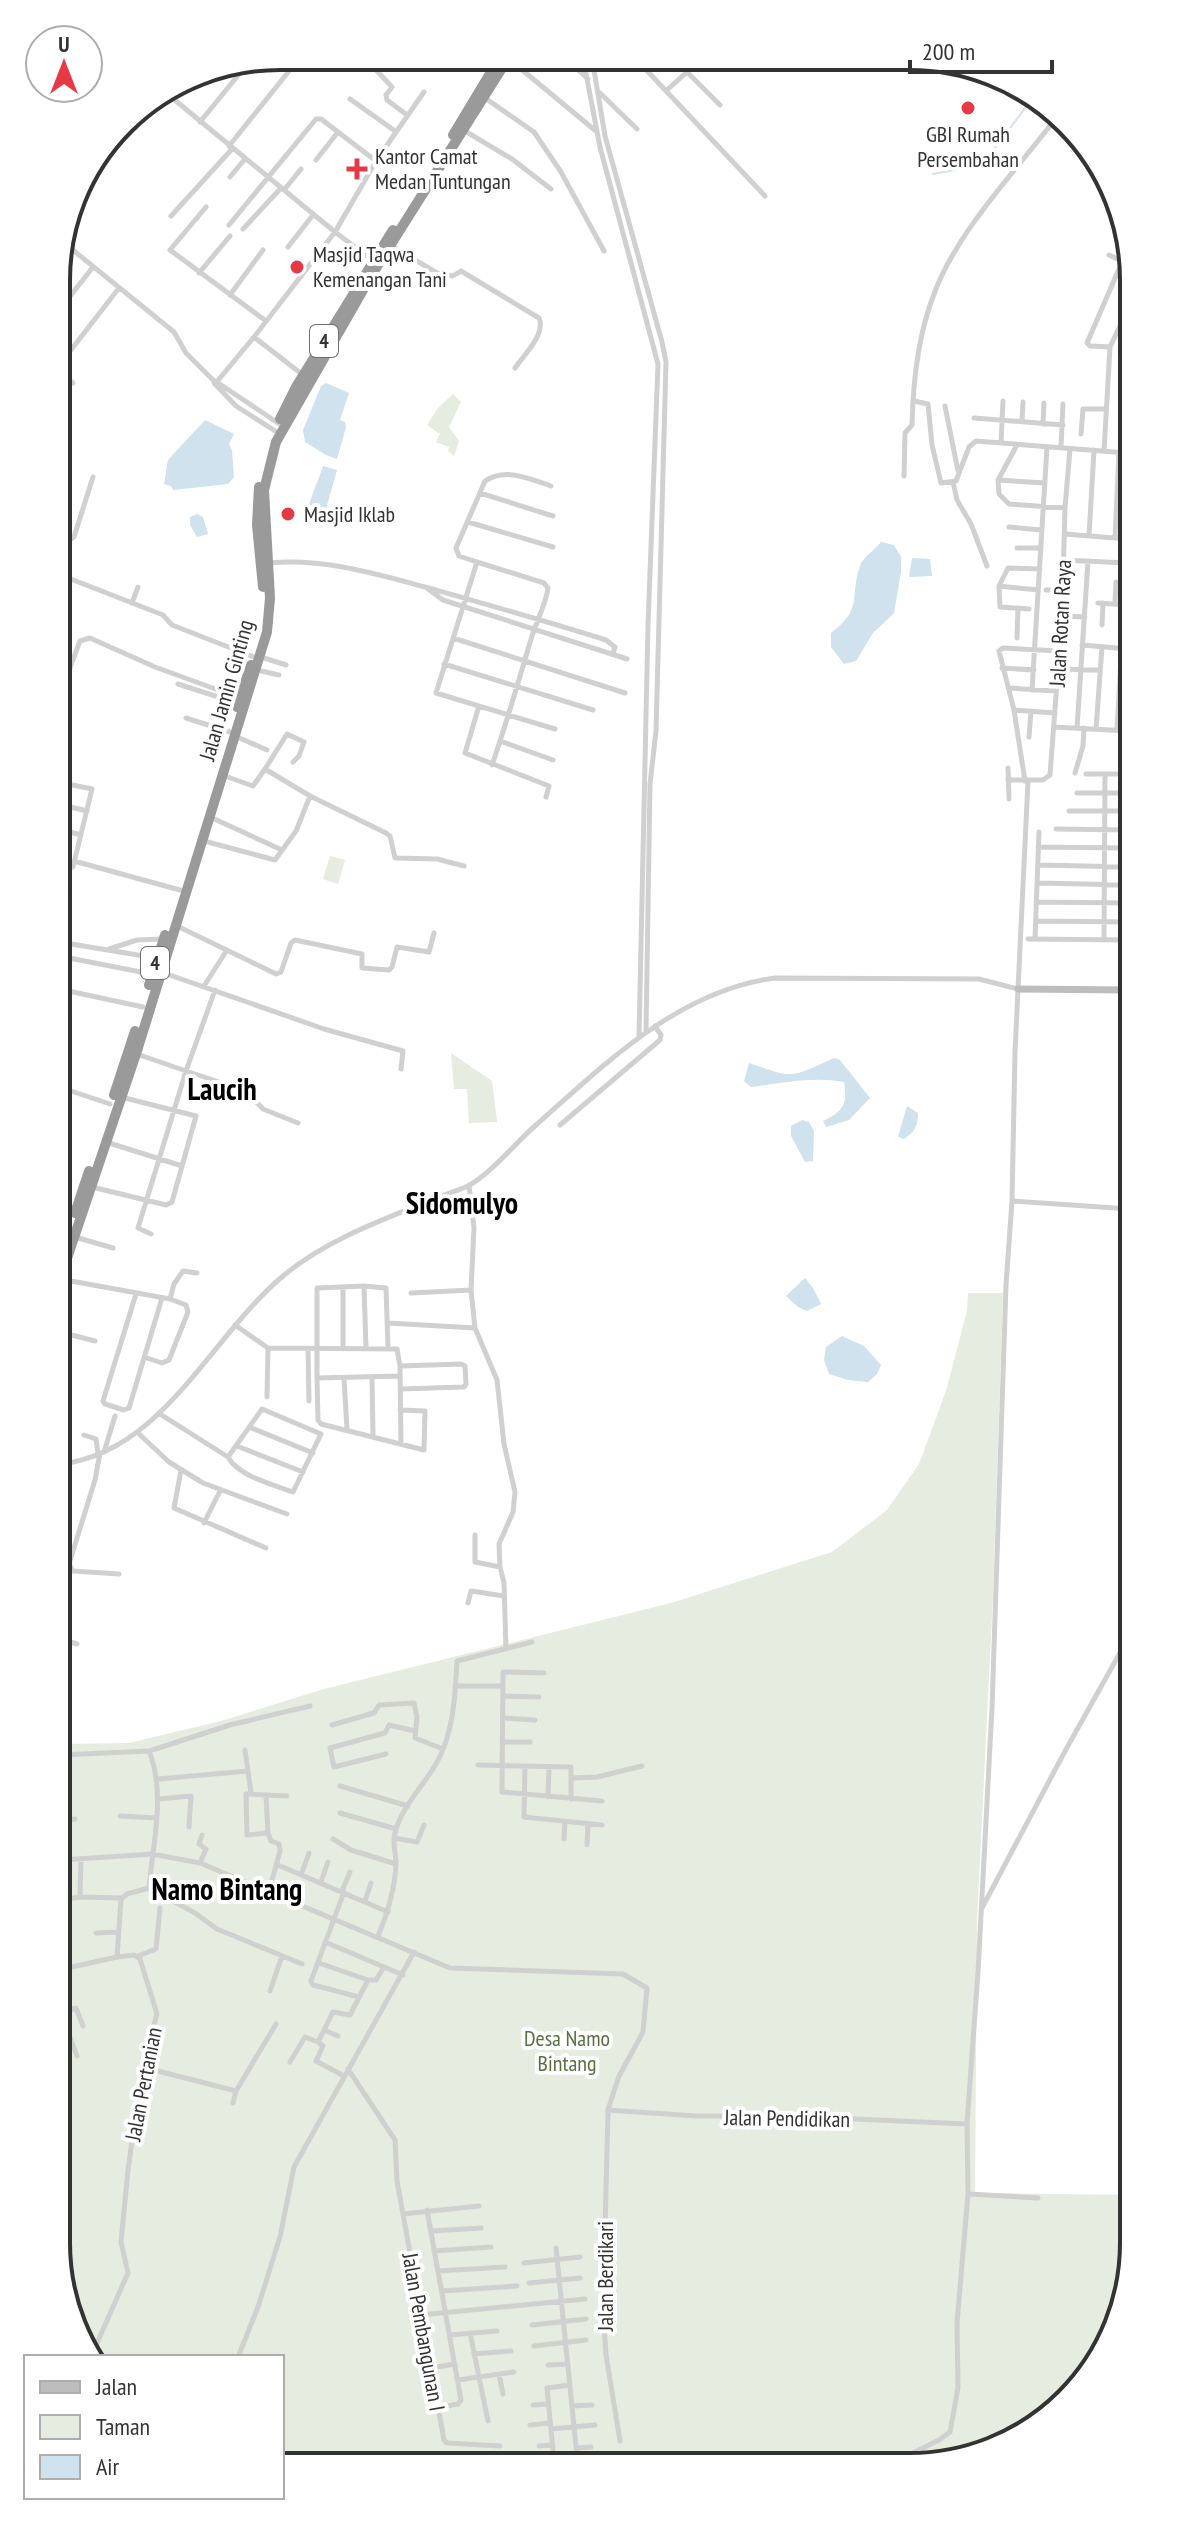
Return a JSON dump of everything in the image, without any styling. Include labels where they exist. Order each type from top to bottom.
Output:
[{"type":"highway","name":"Jalan Jamin Ginting","points":[[70,1230],[143,1007],[175,924],[222,775],[241,702],[269,622],[264,490],[279,429],[493,70]]},
{"type":"highway","name":"Jalan Jamin Ginting","points":[[241,702],[256,669],[264,611],[257,505],[262,466],[303,375],[376,262],[391,246],[501,70]]},
{"type":"highway","name":"Jalan Jamin Ginting","points":[[70,1248],[106,1142],[114,1099],[136,1054],[163,939],[232,734]]},
{"type":"street","points":[[171,216],[230,148],[290,70]]},
{"type":"street","points":[[376,70],[392,87],[386,95],[387,100],[407,115]]},
{"type":"street","points":[[523,70],[605,136]]},
{"type":"street","points":[[578,70],[588,79]]},
{"type":"street","points":[[586,70],[598,133],[658,364],[641,876],[639,1038]]},
{"type":"street","points":[[594,70],[605,136],[666,362],[656,731],[650,784],[646,1032]]},
{"type":"street","points":[[647,70],[765,196]]},
{"type":"street","points":[[667,90],[687,72],[720,105]]},
{"type":"street","points":[[200,122],[239,74]]},
{"type":"street","points":[[215,381],[254,337],[335,232],[395,131],[424,92]]},
{"type":"street","points":[[599,92],[637,129]]},
{"type":"street","points":[[484,97],[534,132],[561,172],[604,251]]},
{"type":"street","points":[[173,99],[313,215],[376,262]]},
{"type":"street","points":[[350,99],[395,131]]},
{"type":"street","points":[[229,225],[316,119],[321,119],[376,161]]},
{"type":"street","points":[[904,476],[905,433],[912,425],[920,341],[934,292],[973,223],[1050,125]]},
{"type":"street","points":[[464,130],[512,159],[551,189]]},
{"type":"street","points":[[316,160],[338,132]]},
{"type":"street","points":[[230,177],[245,159]]},
{"type":"street","points":[[243,229],[301,169]]},
{"type":"street","points":[[206,207],[170,250],[266,321]]},
{"type":"street","points":[[288,247],[313,215]]},
{"type":"street","points":[[624,235],[631,233]]},
{"type":"street","points":[[199,273],[230,236]]},
{"type":"street","points":[[391,246],[437,273],[453,276],[461,271],[539,318],[541,327],[515,368]]},
{"type":"street","points":[[73,250],[177,335],[186,353],[236,406],[279,429]]},
{"type":"street","points":[[230,295],[263,250]]},
{"type":"street","points":[[1109,255],[1119,260]]},
{"type":"street","points":[[70,296],[93,267]]},
{"type":"street","points":[[1110,347],[1087,344],[1119,273]]},
{"type":"street","points":[[70,352],[119,288]]},
{"type":"street","points":[[1104,451],[1110,347],[1120,326]]},
{"type":"street","points":[[254,337],[303,375]]},
{"type":"street","points":[[914,401],[928,404],[932,445],[941,483],[957,479],[972,443],[981,441],[1119,452],[1115,538]]},
{"type":"street","points":[[1001,443],[1003,401]]},
{"type":"street","points":[[1022,421],[1023,402]]},
{"type":"street","points":[[1043,424],[1044,403]]},
{"type":"street","points":[[1061,447],[1063,404]]},
{"type":"street","points":[[945,406],[958,472]]},
{"type":"street","points":[[1081,434],[1083,409],[1106,409]]},
{"type":"street","points":[[974,418],[1063,425]]},
{"type":"street","points":[[1017,445],[998,480],[997,490],[1005,502],[1065,508]]},
{"type":"street","points":[[1032,690],[1042,590],[1040,569],[1047,447]]},
{"type":"street","name":"Jalan Rotan Raya","points":[[1026,781],[1043,780],[1050,775],[1070,449]]},
{"type":"street","points":[[1089,536],[1094,450]]},
{"type":"street","points":[[492,765],[548,590],[547,585],[456,552],[487,479],[514,474],[551,486]]},
{"type":"street","points":[[70,539],[74,537],[93,477]]},
{"type":"street","points":[[998,480],[1045,483]]},
{"type":"street","points":[[953,482],[957,500],[971,524],[987,566]]},
{"type":"street","points":[[480,493],[553,516]]},
{"type":"street","points":[[468,522],[553,547]]},
{"type":"street","points":[[1009,527],[1042,530]]},
{"type":"street","points":[[1065,534],[1120,538]]},
{"type":"street","points":[[1017,548],[1041,548]]},
{"type":"street","points":[[268,560],[366,571],[447,591],[606,640],[615,647],[613,654]]},
{"type":"street","points":[[1063,560],[1120,563]]},
{"type":"street","points":[[1075,773],[1083,746],[1081,670],[1088,561]]},
{"type":"street","points":[[477,562],[436,693],[555,729]]},
{"type":"street","points":[[1029,609],[1003,608],[998,604],[999,586],[1008,568],[1040,569]]},
{"type":"street","points":[[70,579],[163,615],[172,625],[286,665]]},
{"type":"street","points":[[1115,603],[1116,582]]},
{"type":"street","points":[[999,586],[1063,590]]},
{"type":"street","points":[[132,603],[138,587]]},
{"type":"street","points":[[427,588],[443,600],[627,659]]},
{"type":"street","points":[[1102,625],[1100,603],[1120,604]]},
{"type":"street","points":[[1017,638],[1018,608]]},
{"type":"street","points":[[1062,616],[1085,617]]},
{"type":"street","points":[[70,668],[80,641],[90,638],[241,702]]},
{"type":"street","points":[[453,638],[625,693]]},
{"type":"street","points":[[1082,645],[1120,649]]},
{"type":"street","points":[[1096,729],[1102,647]]},
{"type":"street","points":[[914,2453],[939,2440],[952,2428],[958,2388],[957,2323],[968,2194],[967,2124],[994,1651],[1026,781],[1000,648],[1059,651]]},
{"type":"street","points":[[444,664],[593,710]]},
{"type":"street","points":[[1002,668],[1034,670]]},
{"type":"street","points":[[256,669],[279,675]]},
{"type":"street","points":[[1058,669],[1100,670]]},
{"type":"street","points":[[178,684],[241,702]]},
{"type":"street","points":[[1008,688],[1056,691]]},
{"type":"street","points":[[1117,730],[1120,700]]},
{"type":"street","points":[[479,706],[464,751],[466,755],[549,786],[546,797]]},
{"type":"street","points":[[1014,710],[1055,713]]},
{"type":"street","points":[[1029,737],[1031,711]]},
{"type":"street","points":[[186,718],[267,750]]},
{"type":"street","points":[[1054,727],[1120,730]]},
{"type":"street","points":[[647,731],[656,731]]},
{"type":"street","points":[[222,775],[253,786],[287,734],[304,742],[293,762]]},
{"type":"street","points":[[500,741],[553,760]]},
{"type":"street","points":[[1008,768],[1009,799]]},
{"type":"street","points":[[265,769],[310,796],[386,833],[390,836],[395,858],[437,859],[464,866]]},
{"type":"street","points":[[1086,774],[1120,774]]},
{"type":"street","points":[[1104,940],[1105,774]]},
{"type":"street","points":[[1008,780],[1026,781]]},
{"type":"street","points":[[70,784],[92,789],[73,867],[70,866]]},
{"type":"street","points":[[1077,793],[1120,793]]},
{"type":"street","points":[[201,840],[275,860],[300,823],[310,796]]},
{"type":"street","points":[[70,807],[87,811]]},
{"type":"street","points":[[1069,811],[1120,811]]},
{"type":"street","points":[[209,816],[282,850]]},
{"type":"street","points":[[1056,829],[1120,830]]},
{"type":"street","points":[[70,832],[81,835]]},
{"type":"street","points":[[1039,832],[1036,921],[1032,939],[1120,940]]},
{"type":"street","points":[[1038,847],[1120,848]]},
{"type":"street","points":[[74,861],[180,890]]},
{"type":"street","points":[[1038,865],[1120,867]]},
{"type":"street","points":[[641,876],[649,876]]},
{"type":"street","points":[[1037,883],[1120,885]]},
{"type":"street","points":[[1036,902],[1120,903]]},
{"type":"street","points":[[1036,921],[1120,922]]},
{"type":"street","points":[[175,924],[276,974],[281,972],[291,943],[296,939],[362,954],[360,965],[364,968],[389,970],[397,947],[429,952],[434,933]]},
{"type":"street","points":[[108,949],[137,940],[163,939]]},
{"type":"street","points":[[70,945],[157,959]]},
{"type":"street","points":[[204,986],[227,950]]},
{"type":"street","points":[[70,958],[156,973],[204,986],[324,1029],[403,1051],[401,1069]]},
{"type":"street","points":[[70,1462],[101,1453],[160,1414],[268,1290],[310,1257],[364,1229],[469,1185],[646,1032],[695,1001],[746,983],[775,978],[979,979],[1018,989],[1120,990]]},
{"type":"street","points":[[151,1234],[138,1229],[173,1109],[215,990]]},
{"type":"street","points":[[70,991],[143,1007]]},
{"type":"street","points":[[560,1125],[660,1040],[661,1035],[655,1026]]},
{"type":"street","points":[[136,1054],[246,1091],[263,1109],[298,1123]]},
{"type":"street","points":[[70,1089],[196,1116],[170,1204],[91,1186]]},
{"type":"street","points":[[106,1142],[182,1166]]},
{"type":"street","points":[[469,1185],[474,1228],[471,1290],[475,1328],[497,1380],[504,1444],[515,1492],[511,1518],[500,1537],[506,1649]]},
{"type":"street","points":[[1012,1201],[1120,1208]]},
{"type":"street","points":[[74,1236],[113,1248]]},
{"type":"street","points":[[170,1299],[174,1284],[183,1271],[197,1273]]},
{"type":"street","points":[[70,1281],[184,1304],[188,1309],[172,1354],[165,1363],[144,1357]]},
{"type":"street","points":[[364,1286],[366,1348]]},
{"type":"street","points":[[343,1287],[343,1349]]},
{"type":"street","points":[[309,1401],[317,1288],[386,1288],[388,1348]]},
{"type":"street","points":[[411,1293],[471,1290]]},
{"type":"street","points":[[136,1294],[104,1404],[128,1409],[162,1298]]},
{"type":"street","points":[[388,1323],[475,1328]]},
{"type":"street","points":[[235,1325],[268,1348],[397,1350],[401,1444]]},
{"type":"street","points":[[70,1335],[95,1341]]},
{"type":"street","points":[[267,1397],[268,1348]]},
{"type":"street","points":[[312,1349],[317,1378],[318,1420],[323,1425],[373,1435],[421,1451],[425,1449],[426,1413],[424,1410],[400,1410]]},
{"type":"street","points":[[400,1366],[463,1364],[466,1384],[464,1387],[400,1389]]},
{"type":"street","points":[[317,1378],[400,1376]]},
{"type":"street","points":[[372,1377],[373,1435]]},
{"type":"street","points":[[344,1378],[347,1429]]},
{"type":"street","points":[[160,1414],[228,1457],[232,1464],[248,1474],[292,1492],[321,1437],[320,1433],[261,1409],[228,1457]]},
{"type":"street","points":[[115,1416],[70,1556],[70,1568],[73,1571],[119,1574]]},
{"type":"street","points":[[249,1427],[313,1453]]},
{"type":"street","points":[[137,1432],[181,1470],[220,1491],[287,1514]]},
{"type":"street","points":[[84,1435],[96,1439],[101,1453]]},
{"type":"street","points":[[237,1446],[304,1472]]},
{"type":"street","points":[[181,1470],[173,1507],[266,1548]]},
{"type":"street","points":[[204,1523],[220,1491]]},
{"type":"street","points":[[475,1535],[475,1562],[500,1567]]},
{"type":"street","points":[[468,1603],[471,1591],[504,1596]]},
{"type":"street","points":[[70,1642],[77,1644]]},
{"type":"street","points":[[378,1936],[395,1886],[396,1829],[443,1749],[454,1708],[457,1661],[532,1642]]},
{"type":"street","points":[[981,1909],[1120,1653]]},
{"type":"street","points":[[544,1673],[503,1672],[502,1792],[602,1801]]},
{"type":"street","points":[[456,1686],[503,1686]]},
{"type":"street","points":[[503,1696],[539,1697]]},
{"type":"street","points":[[332,1725],[374,1713],[379,1705],[414,1703],[417,1717],[415,1738],[443,1749]]},
{"type":"street","points":[[70,1755],[149,1751],[230,1725],[310,1706]]},
{"type":"street","points":[[503,1718],[535,1720]]},
{"type":"street","points":[[386,1754],[334,1767],[330,1748],[385,1733],[389,1725],[415,1731]]},
{"type":"street","points":[[503,1742],[530,1742]]},
{"type":"street","points":[[245,1750],[251,1793]]},
{"type":"street","points":[[149,1751],[158,1779],[149,1888]]},
{"type":"street","points":[[478,1765],[571,1767],[571,1799]]},
{"type":"street","points":[[525,1766],[524,1817],[602,1825]]},
{"type":"street","points":[[571,1778],[597,1777],[642,1766]]},
{"type":"street","points":[[548,1797],[549,1767]]},
{"type":"street","points":[[158,1779],[248,1771]]},
{"type":"street","points":[[340,1786],[408,1806]]},
{"type":"street","points":[[268,1833],[247,1835],[246,1794],[287,1796]]},
{"type":"street","points":[[266,1795],[268,1833],[271,1841],[279,1845],[278,1865],[269,1891]]},
{"type":"street","points":[[158,1799],[191,1796],[189,1827]]},
{"type":"street","points":[[340,1813],[396,1829]]},
{"type":"street","points":[[120,1816],[156,1818]]},
{"type":"street","points":[[70,1820],[75,1819]]},
{"type":"street","points":[[564,1839],[565,1821]]},
{"type":"street","points":[[587,1845],[588,1824]]},
{"type":"street","points":[[394,1838],[417,1842],[424,1825]]},
{"type":"street","points":[[200,1863],[206,1849],[199,1844],[202,1835]]},
{"type":"street","points":[[333,1839],[351,1850],[396,1864]]},
{"type":"street","points":[[301,1875],[309,1853]]},
{"type":"street","points":[[70,1860],[152,1854],[200,1863],[414,1952],[294,2167],[280,2237],[239,2355]]},
{"type":"street","points":[[80,1897],[81,1859]]},
{"type":"street","points":[[321,1882],[328,1862]]},
{"type":"street","points":[[278,1865],[388,1912]]},
{"type":"street","points":[[350,1872],[312,1976],[312,1984],[359,1997]]},
{"type":"street","points":[[365,1901],[371,1883]]},
{"type":"street","points":[[70,1899],[122,1898],[149,1888],[195,1913],[212,1927],[287,1955],[302,1964]]},
{"type":"street","points":[[117,1957],[122,1898]]},
{"type":"street","points":[[70,1967],[137,1956],[156,1949],[160,1908]]},
{"type":"street","points":[[96,1933],[118,1932]]},
{"type":"street","points":[[325,1942],[403,1975]]},
{"type":"street","name":"Jalan Berdikari","points":[[414,1952],[450,1968],[623,1974],[640,1982],[648,1990],[643,2032],[619,2076],[608,2110],[603,2311],[606,2355],[620,2441]]},
{"type":"street","points":[[270,1991],[287,1955]]},
{"type":"street","name":"Jalan Pertanian","points":[[96,2345],[128,2273],[121,2242],[142,2067],[157,2014],[137,1956]]},
{"type":"street","points":[[319,1963],[368,1980],[376,1980],[384,1967]]},
{"type":"street","points":[[318,2042],[334,2012],[350,2016],[368,1980]]},
{"type":"street","points":[[70,2010],[76,2008],[83,2026]]},
{"type":"street","points":[[233,2103],[236,2091],[276,2024]]},
{"type":"street","points":[[324,2030],[338,2036]]},
{"type":"street","points":[[290,2062],[305,2037],[323,2046],[313,2068]]},
{"type":"street","points":[[70,2041],[77,2056]]},
{"type":"street","points":[[316,2061],[344,2076]]},
{"type":"street","points":[[142,2067],[236,2091]]},
{"type":"street","name":"Jalan Pembangunan I","points":[[348,2069],[395,2140],[403,2214],[446,2443],[500,2446]]},
{"type":"street","name":"Jalan Pendidikan","points":[[608,2110],[696,2116],[787,2116],[967,2124]]},
{"type":"street","points":[[968,2194],[1038,2198]]},
{"type":"street","points":[[403,2214],[479,2206]]},
{"type":"street","points":[[427,2210],[461,2402],[437,2408]]},
{"type":"street","points":[[431,2231],[481,2228]]},
{"type":"street","points":[[434,2251],[491,2247]]},
{"type":"street","points":[[556,2248],[577,2453]]},
{"type":"street","points":[[524,2263],[580,2257]]},
{"type":"street","points":[[438,2271],[505,2267]]},
{"type":"street","points":[[529,2283],[580,2278]]},
{"type":"street","points":[[442,2291],[517,2286]]},
{"type":"street","points":[[420,2315],[585,2299]]},
{"type":"street","points":[[532,2325],[586,2319]]},
{"type":"street","points":[[450,2335],[497,2331]]},
{"type":"street","points":[[470,2333],[488,2421]]},
{"type":"street","points":[[534,2346],[586,2340]]},
{"type":"street","points":[[474,2354],[511,2351]]},
{"type":"street","points":[[430,2368],[455,2364]]},
{"type":"street","points":[[548,2365],[568,2364]]},
{"type":"street","points":[[458,2380],[514,2372]]},
{"type":"street","points":[[499,2374],[503,2394]]},
{"type":"street","points":[[539,2446],[553,2447],[546,2388],[570,2385]]},
{"type":"street","points":[[533,2405],[548,2404]]},
{"type":"street","points":[[572,2406],[592,2405]]},
{"type":"street","points":[[530,2425],[595,2425]]},
{"type":"street","points":[[576,2448],[591,2447]]},
{"type":"green space","points":[[453,394],[461,402],[449,427],[459,441],[454,456],[448,451],[449,447],[436,442],[440,434],[427,425],[438,408]]},
{"type":"green space","points":[[330,856],[345,860],[338,884],[323,879]]},
{"type":"green space","points":[[451,1053],[492,1081],[497,1122],[469,1123],[467,1089],[454,1089]]},
{"type":"green space","name":"Desa Namo Bintang","points":[[968,1293],[1003,1293],[993,1595],[977,1921],[975,2193],[1120,2195],[1120,2257],[1113,2297],[1098,2336],[1085,2360],[1068,2381],[1027,2418],[1003,2431],[978,2442],[937,2451],[284,2453],[284,2355],[103,2355],[77,2297],[70,2243],[70,1744],[129,1743],[221,1721],[324,1689],[671,1603],[832,1552],[887,1510],[919,1464],[946,1391],[967,1311]]},
{"type":"water","points":[[326,383],[349,393],[340,420],[345,422],[346,427],[337,459],[305,442],[303,430],[321,386]]},
{"type":"water","points":[[205,420],[234,434],[229,444],[234,477],[228,484],[173,490],[164,484],[168,460]]},
{"type":"water","points":[[323,466],[337,470],[324,516],[307,516],[312,497]]},
{"type":"water","points":[[197,514],[203,517],[208,534],[197,537],[190,525],[190,517]]},
{"type":"water","points":[[881,542],[894,545],[901,557],[894,613],[873,633],[856,661],[844,664],[831,647],[831,633],[852,609],[862,563]]},
{"type":"water","points":[[912,558],[930,559],[932,576],[909,577]]},
{"type":"water","points":[[834,1058],[840,1060],[870,1098],[849,1120],[826,1127],[823,1121],[835,1114],[844,1102],[844,1082],[809,1080],[751,1087],[744,1081],[749,1063],[792,1074]]},
{"type":"water","points":[[907,1106],[918,1113],[918,1117],[913,1131],[904,1139],[898,1137]]},
{"type":"water","points":[[802,1120],[809,1122],[814,1131],[813,1161],[805,1162],[791,1136],[791,1126]]},
{"type":"water","points":[[805,1278],[821,1304],[807,1311],[786,1296]]},
{"type":"water","points":[[842,1336],[864,1346],[881,1365],[868,1382],[829,1374],[824,1360],[826,1347]]},
{"type":"waterway","points":[[933,174],[982,165],[1027,105]]},
{"type":"place","name":"GBI Rumah Persembahan","points":[[968,108]]},
{"type":"place","name":"Kantor Camat Medan Tuntungan","points":[[357,169]]},
{"type":"place","name":"Masjid Taqwa Kemenangan Tani","points":[[297,267]]},
{"type":"place","name":"Masjid Iklab","points":[[288,514]]},
{"type":"district","name":"Laucih","points":[[222,1090]]},
{"type":"district","name":"Sidomulyo","points":[[462,1204]]},
{"type":"district","name":"Namo Bintang","points":[[227,1890]]}]
